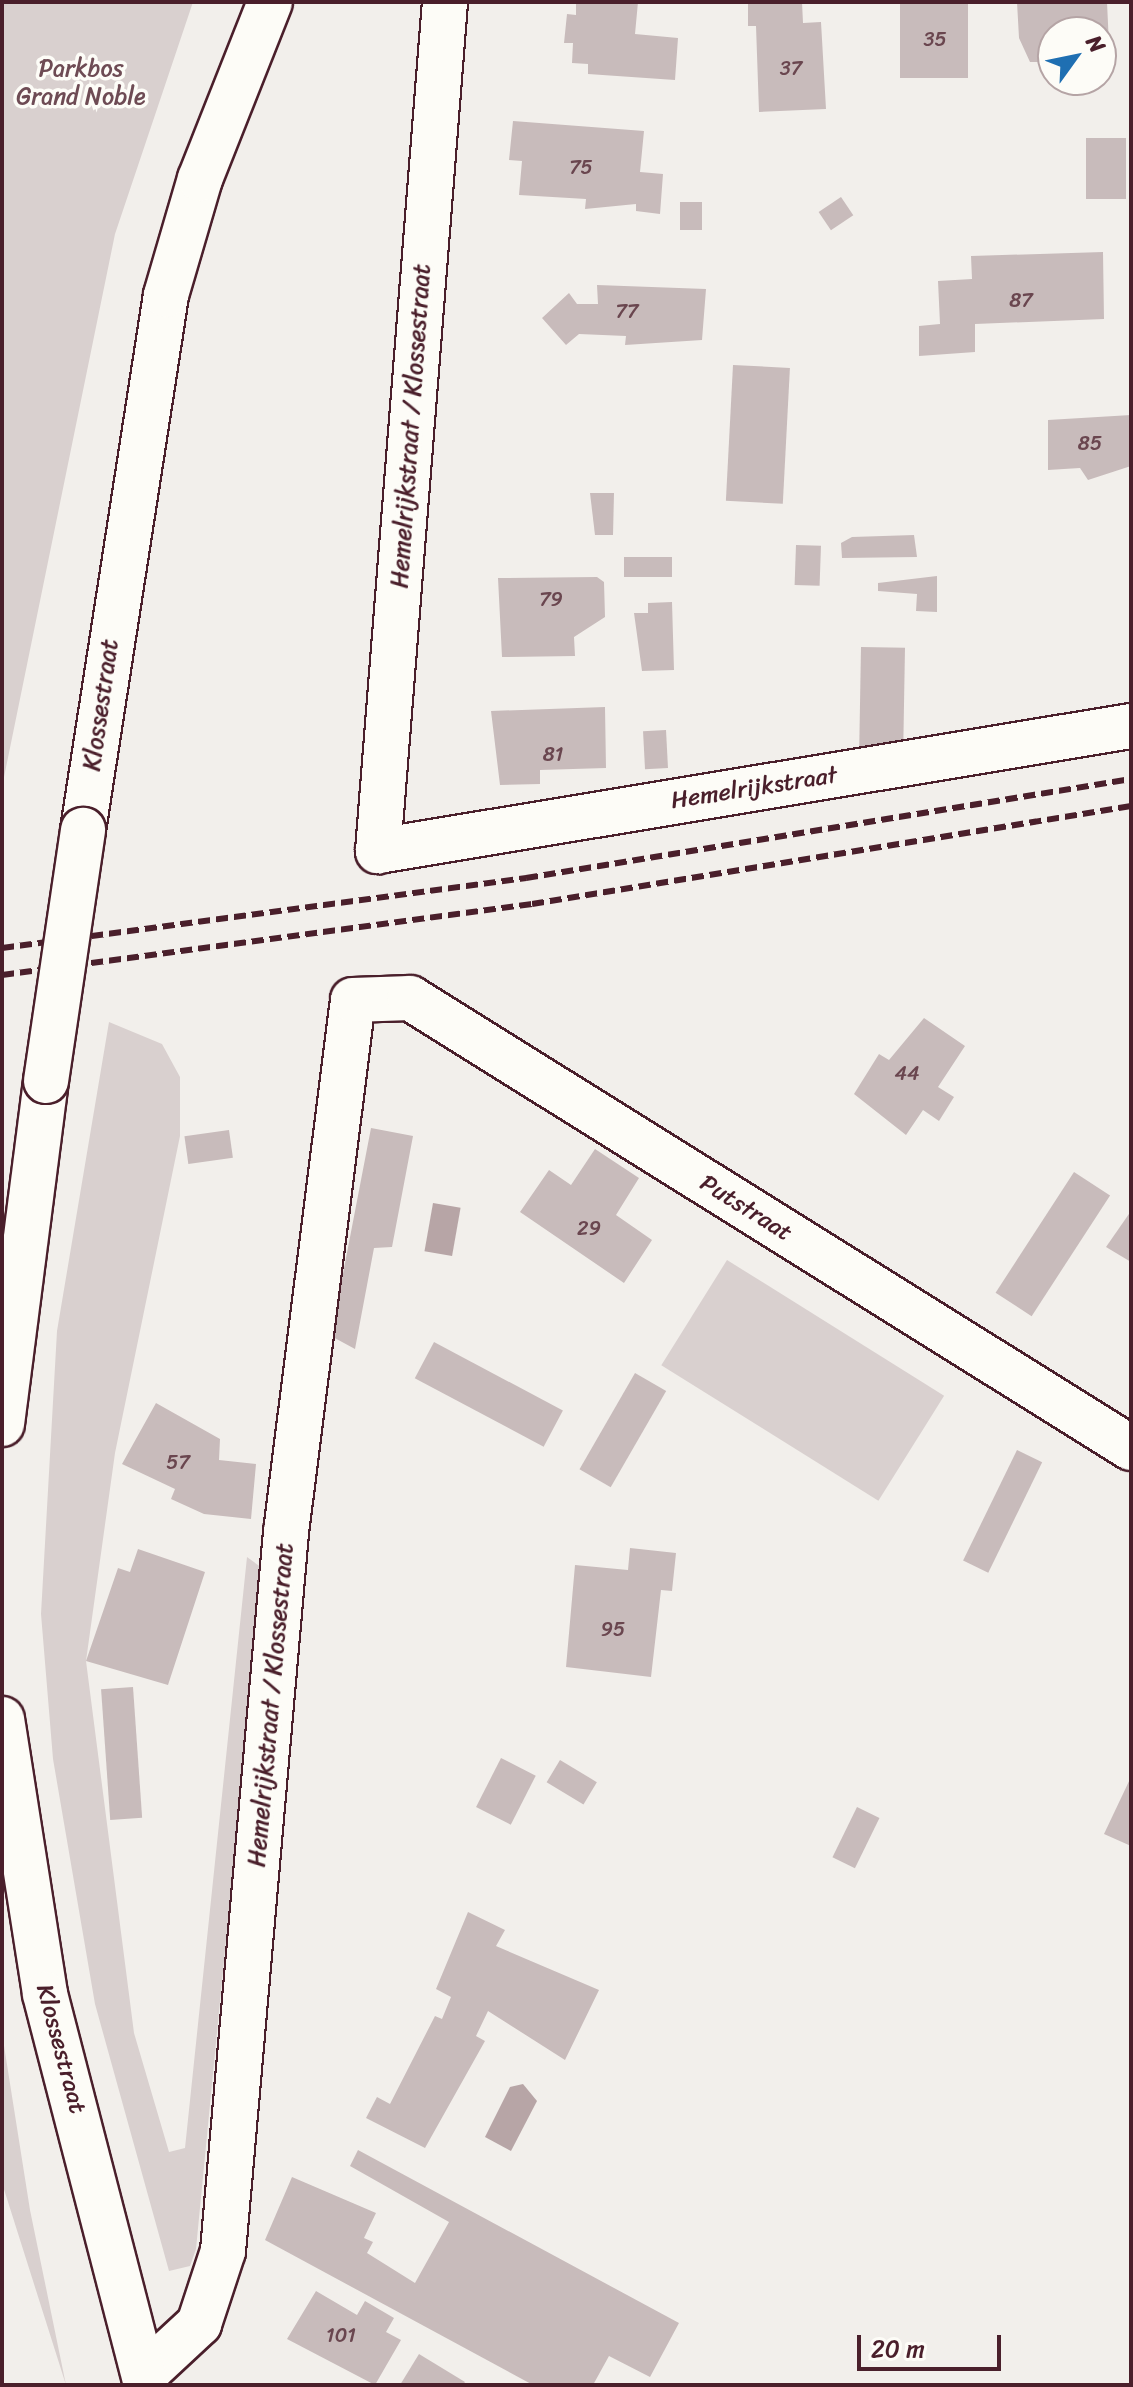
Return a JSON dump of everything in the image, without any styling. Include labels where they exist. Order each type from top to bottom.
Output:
[{"type":"street","name":"Klossestraat","points":[[2,1424],[46,1081],[166,295],[200,179],[270,2]]},
{"type":"street","name":"Hemelrijkstraat / Klossestraat","points":[[378,851],[445,2]]},
{"type":"street","name":"Hemelrijkstraat","points":[[378,851],[1131,726]]},
{"type":"street","name":"Putstraat","points":[[353,1000],[410,998],[1131,1448]]},
{"type":"street","name":"Hemelrijkstraat / Klossestraat","points":[[145,2379],[199,2324],[223,2251],[286,1532],[353,1000]]},
{"type":"street","name":"Klossestraat","points":[[2,1719],[45,1994],[145,2379]]},
{"type":"green space","name":"Parkbos Grand Noble","points":[[2,2],[193,2],[115,234],[2,787]]},
{"type":"green space","points":[[109,1022],[162,1044],[180,1077],[180,1136],[115,1453],[86,1661],[134,2033],[169,2152],[185,2148],[247,1557],[262,1568],[196,2249],[190,2266],[169,2271],[95,2004],[53,1759],[41,1614],[57,1331]]},
{"type":"green space","points":[[727,1260],[944,1396],[878,1501],[661,1365]]},
{"type":"green space","points":[[2,2033],[30,2210],[66,2385],[2,2183]]},
{"type":"shaded area","points":[[433,1203],[461,1208],[452,1256],[424,1251]]},
{"type":"shaded area","points":[[523,2084],[537,2101],[511,2151],[485,2137],[510,2087]]},
{"type":"building","points":[[576,2],[638,2],[635,34],[678,38],[675,80],[588,74],[588,64],[572,63],[573,43],[564,43],[567,14],[576,15]]},
{"type":"building","points":[[748,2],[802,2],[803,23],[821,22],[826,109],[759,112],[756,26],[748,26]]},
{"type":"building","points":[[900,2],[968,2],[968,78],[900,78]]},
{"type":"building","points":[[1017,2],[1107,2],[1108,16],[1037,16],[1037,62],[1030,62],[1019,38]]},
{"type":"building","points":[[513,121],[644,131],[640,172],[663,174],[660,214],[636,211],[636,204],[585,209],[586,199],[519,195],[522,161],[509,160]]},
{"type":"building","points":[[1086,138],[1126,138],[1126,199],[1086,199]]},
{"type":"building","points":[[841,197],[853,215],[831,230],[819,212]]},
{"type":"building","points":[[680,202],[702,202],[702,230],[680,230]]},
{"type":"building","points":[[1103,252],[1104,319],[975,324],[975,352],[919,356],[919,326],[940,324],[938,281],[972,279],[971,256]]},
{"type":"building","points":[[597,285],[706,289],[702,340],[625,345],[626,336],[579,334],[566,345],[542,318],[569,293],[577,304],[598,304]]},
{"type":"building","points":[[733,365],[790,368],[783,504],[726,501]]},
{"type":"building","points":[[1131,415],[1131,466],[1088,480],[1080,468],[1048,470],[1048,420]]},
{"type":"building","points":[[590,493],[614,493],[613,535],[595,535]]},
{"type":"building","points":[[914,535],[917,557],[842,558],[841,543],[852,537]]},
{"type":"building","points":[[796,545],[821,546],[820,586],[795,585]]},
{"type":"building","points":[[624,557],[672,557],[672,577],[624,577]]},
{"type":"building","points":[[937,576],[937,612],[916,611],[917,594],[878,591],[878,583]]},
{"type":"building","points":[[597,577],[604,582],[605,617],[574,637],[575,656],[502,657],[498,578]]},
{"type":"building","points":[[672,602],[674,670],[642,671],[634,613],[648,613],[648,603]]},
{"type":"building","points":[[861,647],[905,648],[903,757],[859,756]]},
{"type":"building","points":[[605,707],[606,768],[540,770],[540,784],[500,785],[491,711]]},
{"type":"building","points":[[666,730],[668,768],[645,769],[643,731]]},
{"type":"building","points":[[924,1018],[965,1046],[938,1087],[954,1097],[939,1121],[923,1110],[906,1135],[854,1094],[879,1054],[889,1060]]},
{"type":"building","points":[[371,1128],[413,1136],[392,1247],[374,1248],[355,1349],[331,1336]]},
{"type":"building","points":[[229,1130],[233,1158],[188,1164],[184,1136]]},
{"type":"building","points":[[595,1149],[639,1178],[616,1215],[652,1240],[624,1283],[520,1212],[549,1170],[571,1185]]},
{"type":"building","points":[[1074,1172],[1110,1195],[1032,1316],[996,1293]]},
{"type":"building","points":[[1131,1211],[1131,1262],[1106,1247]]},
{"type":"building","points":[[434,1342],[563,1411],[544,1447],[415,1378]]},
{"type":"building","points":[[635,1373],[666,1391],[611,1487],[580,1469]]},
{"type":"building","points":[[156,1403],[220,1439],[219,1460],[256,1464],[251,1519],[204,1514],[171,1499],[175,1489],[122,1464]]},
{"type":"building","points":[[1017,1450],[1042,1462],[988,1573],[963,1561]]},
{"type":"building","points":[[630,1548],[676,1553],[672,1591],[661,1590],[651,1677],[566,1667],[575,1565],[628,1570]]},
{"type":"building","points":[[138,1549],[205,1572],[168,1685],[86,1661],[118,1568],[130,1572]]},
{"type":"building","points":[[133,1687],[142,1818],[110,1820],[101,1689]]},
{"type":"building","points":[[501,1758],[536,1776],[511,1825],[476,1807]]},
{"type":"building","points":[[560,1760],[597,1782],[583,1804],[547,1782]]},
{"type":"building","points":[[1131,1777],[1131,1846],[1104,1834]]},
{"type":"building","points":[[857,1807],[879,1818],[855,1868],[832,1857]]},
{"type":"building","points":[[468,1912],[505,1930],[496,1946],[599,1990],[565,2060],[488,2011],[476,2036],[485,2041],[425,2148],[366,2118],[377,2097],[390,2104],[435,2016],[442,2019],[451,1997],[436,1989]]},
{"type":"building","points":[[358,2150],[679,2323],[650,2377],[609,2356],[593,2385],[533,2385],[265,2240],[292,2177],[376,2213],[364,2238],[373,2242],[367,2253],[415,2283],[449,2222],[350,2166]]},
{"type":"building","points":[[316,2291],[357,2315],[365,2301],[394,2318],[386,2332],[401,2340],[375,2385],[287,2339]]},
{"type":"building","points":[[419,2354],[465,2382],[463,2385],[400,2385]]},
{"type":"railway","points":[[2,948],[526,878],[1131,779]]},
{"type":"railway","points":[[2,975],[532,904],[1131,806]]}]
